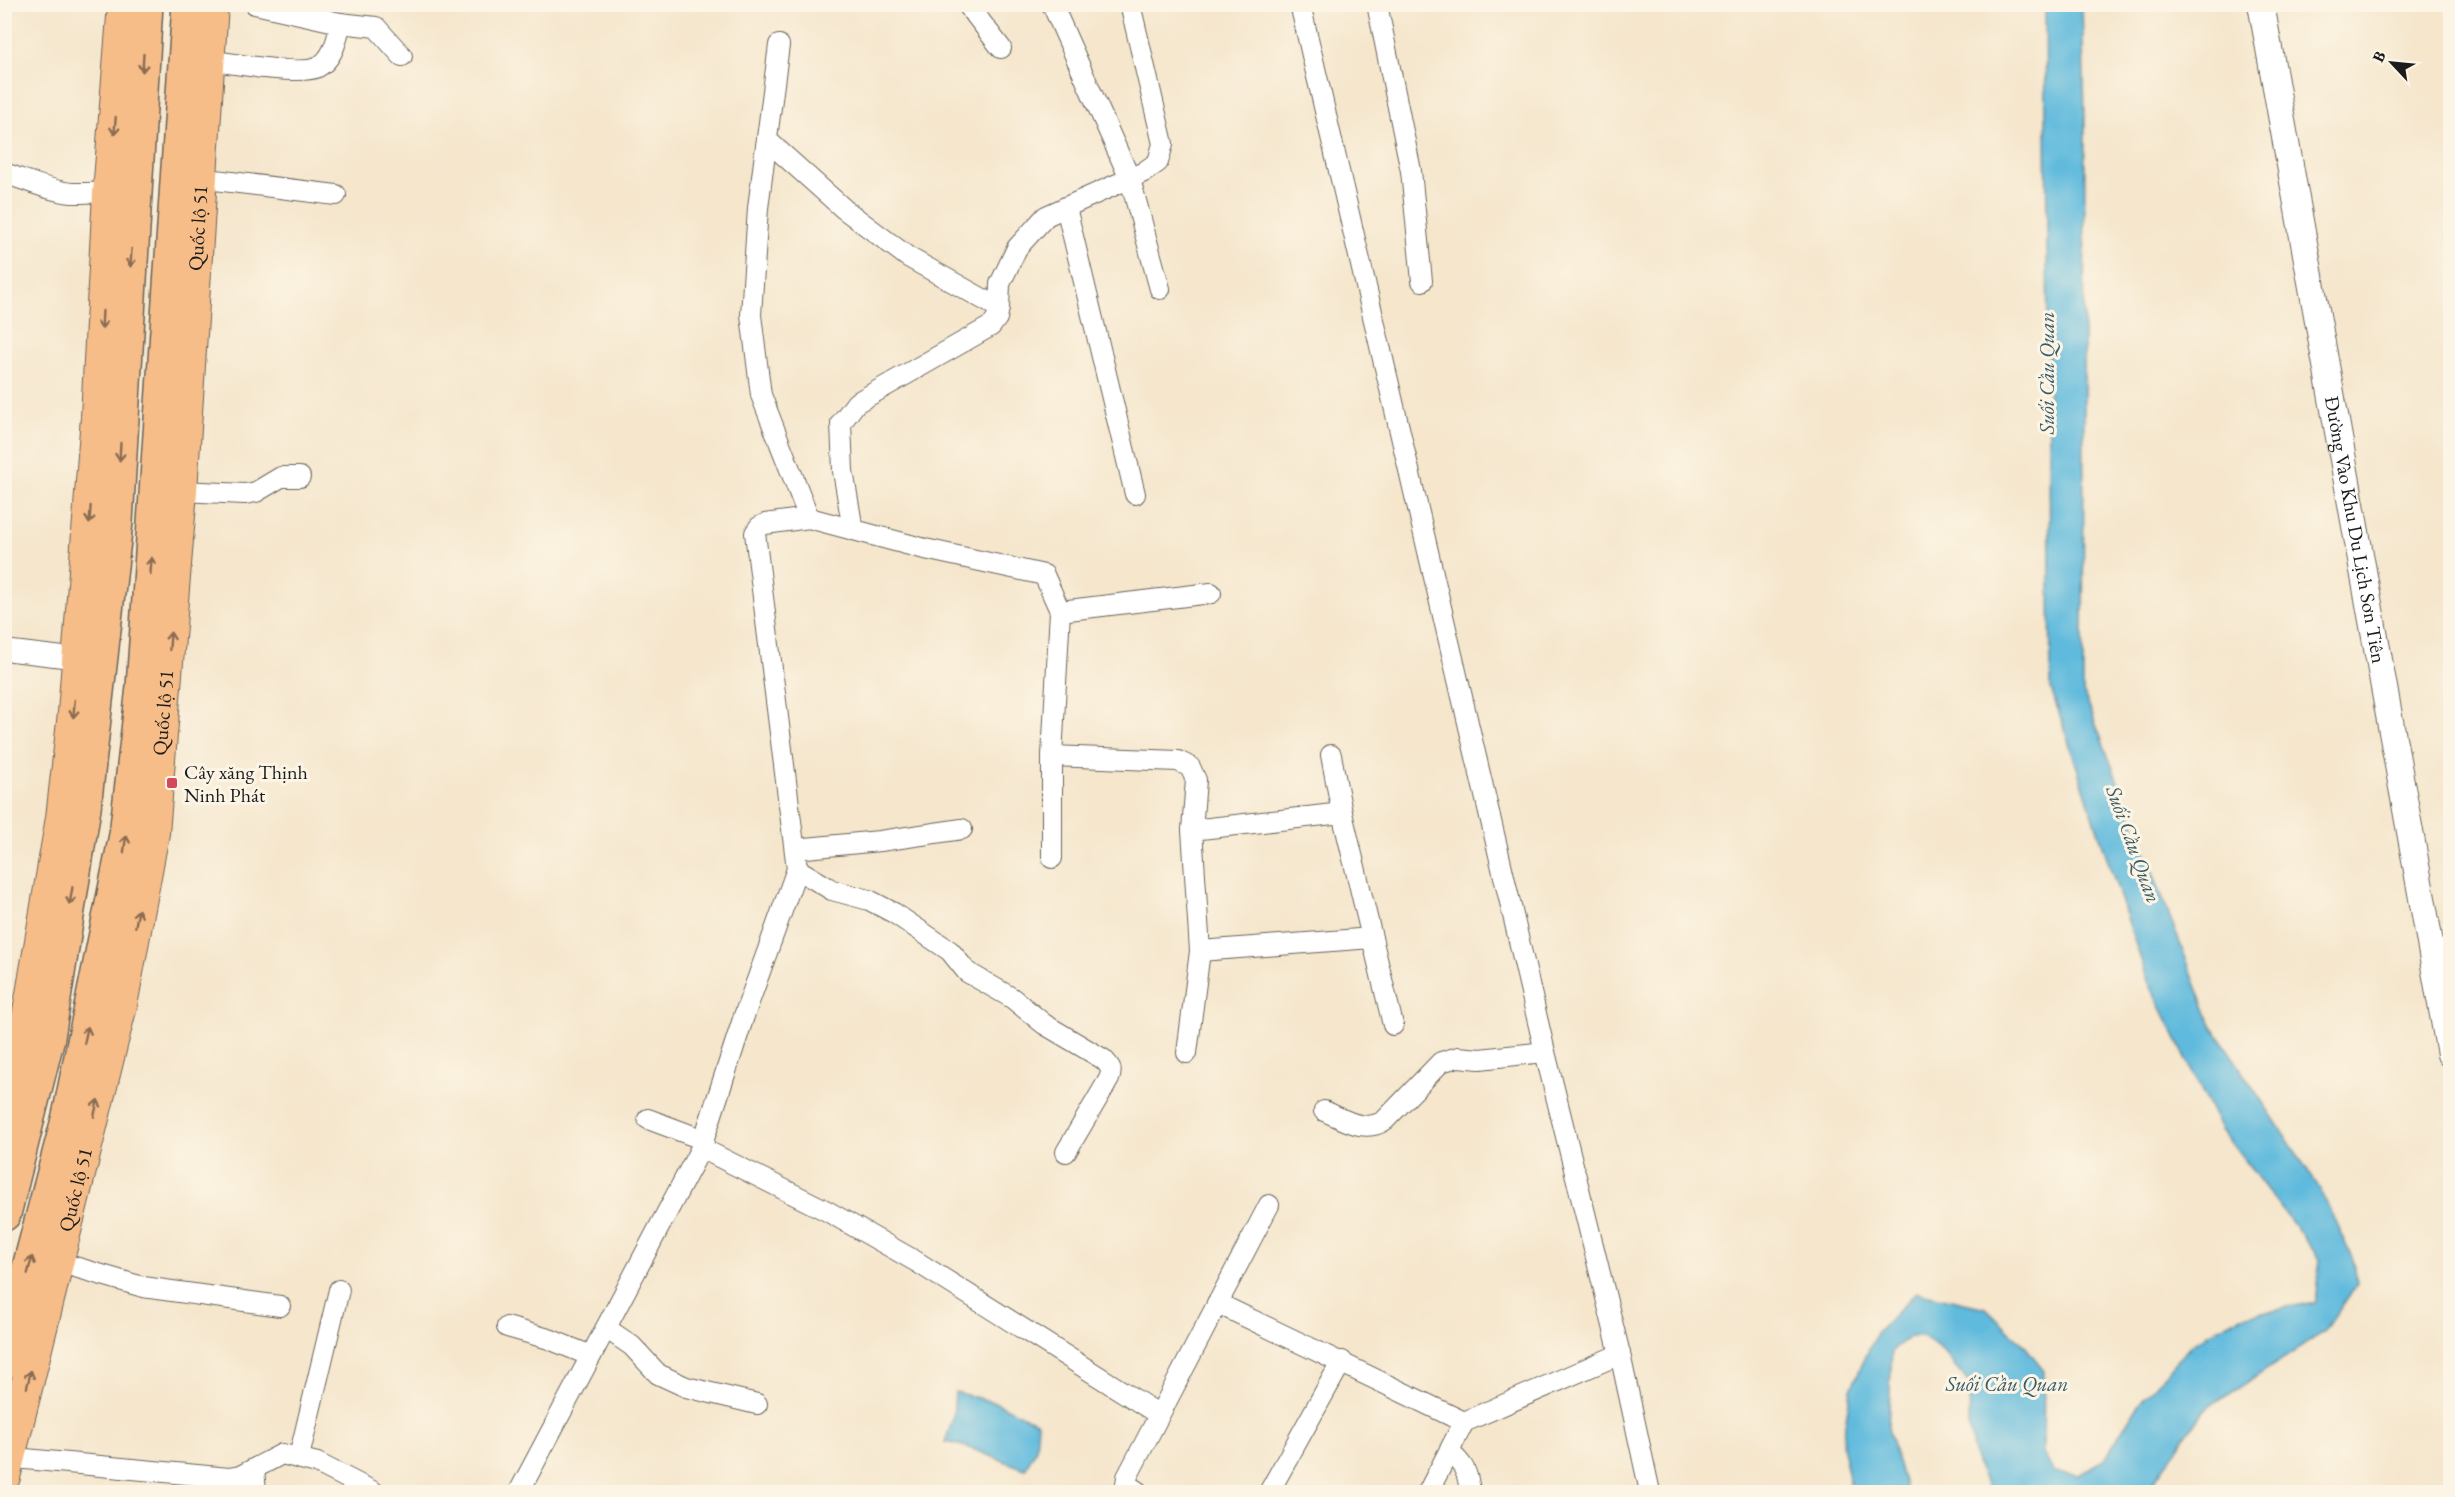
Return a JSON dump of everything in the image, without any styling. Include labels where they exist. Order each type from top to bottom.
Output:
[{"type":"highway","points":[[4,1214],[26,1035],[80,840],[89,660],[116,522],[121,203],[146,4]]},
{"type":"highway","name":"Quốc lộ 51","points":[[4,1362],[65,1182],[69,1116],[126,835],[143,687],[187,176],[189,4]]},
{"type":"main road","points":[[121,203],[124,4]]},
{"type":"main road","name":"Quốc lộ 51","points":[[6,1464],[58,1262],[65,1182],[121,1005],[153,833],[181,491],[187,176],[207,60],[212,4]]},
{"type":"main road","points":[[4,1118],[26,1035]]},
{"type":"street","points":[[255,4],[340,23],[376,27],[402,56]]},
{"type":"street","points":[[967,4],[1001,48]]},
{"type":"street","points":[[1052,4],[1130,178],[1160,288]]},
{"type":"street","points":[[853,530],[843,471],[842,423],[856,403],[991,326],[997,318],[1000,284],[1017,248],[1046,216],[1144,172],[1158,162],[1163,144],[1130,4]]},
{"type":"street","points":[[1300,4],[1545,1052],[1620,1354],[1650,1492]]},
{"type":"street","points":[[1377,4],[1411,171],[1422,281]]},
{"type":"street","name":"Đường Vào Khu Du Lịch Sơn Tiên","points":[[2261,4],[2446,1003],[2451,1054]]},
{"type":"street","points":[[207,60],[297,71],[316,69],[326,62],[337,42],[340,23]]},
{"type":"street","points":[[780,45],[758,208],[751,315],[761,395],[809,519]]},
{"type":"street","points":[[768,141],[844,209],[908,257],[999,308]]},
{"type":"street","points":[[4,173],[70,193],[121,203]]},
{"type":"street","points":[[187,176],[336,195]]},
{"type":"street","points":[[1066,207],[1136,494]]},
{"type":"street","points":[[181,491],[245,494],[256,492],[281,477],[300,477]]},
{"type":"street","points":[[519,1492],[703,1144],[744,1016],[797,869],[755,533],[759,527],[765,524],[809,519],[1014,570],[1044,575],[1060,611],[1052,756],[1052,858]]},
{"type":"street","points":[[1060,611],[1210,594]]},
{"type":"street","points":[[4,650],[89,660]]},
{"type":"street","points":[[1331,754],[1342,813],[1393,1025]]},
{"type":"street","points":[[1052,756],[1178,761],[1190,767],[1196,780],[1192,830],[1200,951],[1187,1053]]},
{"type":"street","points":[[1192,830],[1342,813]]},
{"type":"street","points":[[795,849],[879,841],[962,829]]},
{"type":"street","points":[[797,869],[832,890],[869,900],[894,913],[950,951],[967,972],[1012,998],[1044,1024],[1103,1059],[1110,1066],[1112,1071],[1109,1079],[1066,1152]]},
{"type":"street","points":[[1200,951],[1372,938]]},
{"type":"street","points":[[1324,1111],[1365,1127],[1376,1126],[1385,1120],[1441,1062],[1458,1057],[1480,1059],[1545,1052]]},
{"type":"street","points":[[648,1119],[703,1144],[917,1262],[1158,1414]]},
{"type":"street","points":[[1138,1492],[1126,1484],[1127,1477],[1269,1205]]},
{"type":"street","points":[[58,1262],[143,1287],[280,1306]]},
{"type":"street","points":[[299,1457],[339,1290]]},
{"type":"street","points":[[1218,1303],[1464,1422]]},
{"type":"street","points":[[507,1327],[591,1356]]},
{"type":"street","points":[[606,1328],[632,1346],[658,1374],[686,1388],[757,1404]]},
{"type":"street","points":[[1428,1492],[1464,1422],[1620,1354]]},
{"type":"street","points":[[1269,1492],[1342,1361]]},
{"type":"street","points":[[1449,1452],[1461,1462],[1468,1474],[1470,1492]]},
{"type":"street","points":[[6,1464],[229,1478],[254,1469],[282,1454],[317,1463],[374,1492]]},
{"type":"street","points":[[254,1469],[256,1492]]},
{"type":"water","name":"Suối Cầu Quan","points":[[2045,5],[2082,5],[2085,116],[2083,691],[2211,1024],[2320,1189],[2354,1262],[2357,1284],[2324,1332],[2202,1412],[2147,1492],[1991,1492],[1976,1463],[1969,1428],[1970,1384],[1940,1348],[1923,1337],[1908,1337],[1892,1351],[1888,1428],[1907,1492],[1852,1492],[1842,1445],[1851,1389],[1876,1334],[1916,1292],[1986,1308],[2024,1345],[2044,1370],[2043,1454],[2054,1472],[2079,1475],[2105,1459],[2136,1407],[2193,1343],[2241,1316],[2315,1302],[2320,1259],[2221,1130],[2148,981],[2051,689]]},
{"type":"water","points":[[955,1392],[997,1403],[1038,1423],[1036,1449],[1025,1469],[967,1447],[945,1442],[953,1419]]},
{"type":"place","name":"Cây xăng Thịnh Ninh Phát","points":[[172,783]]}]
